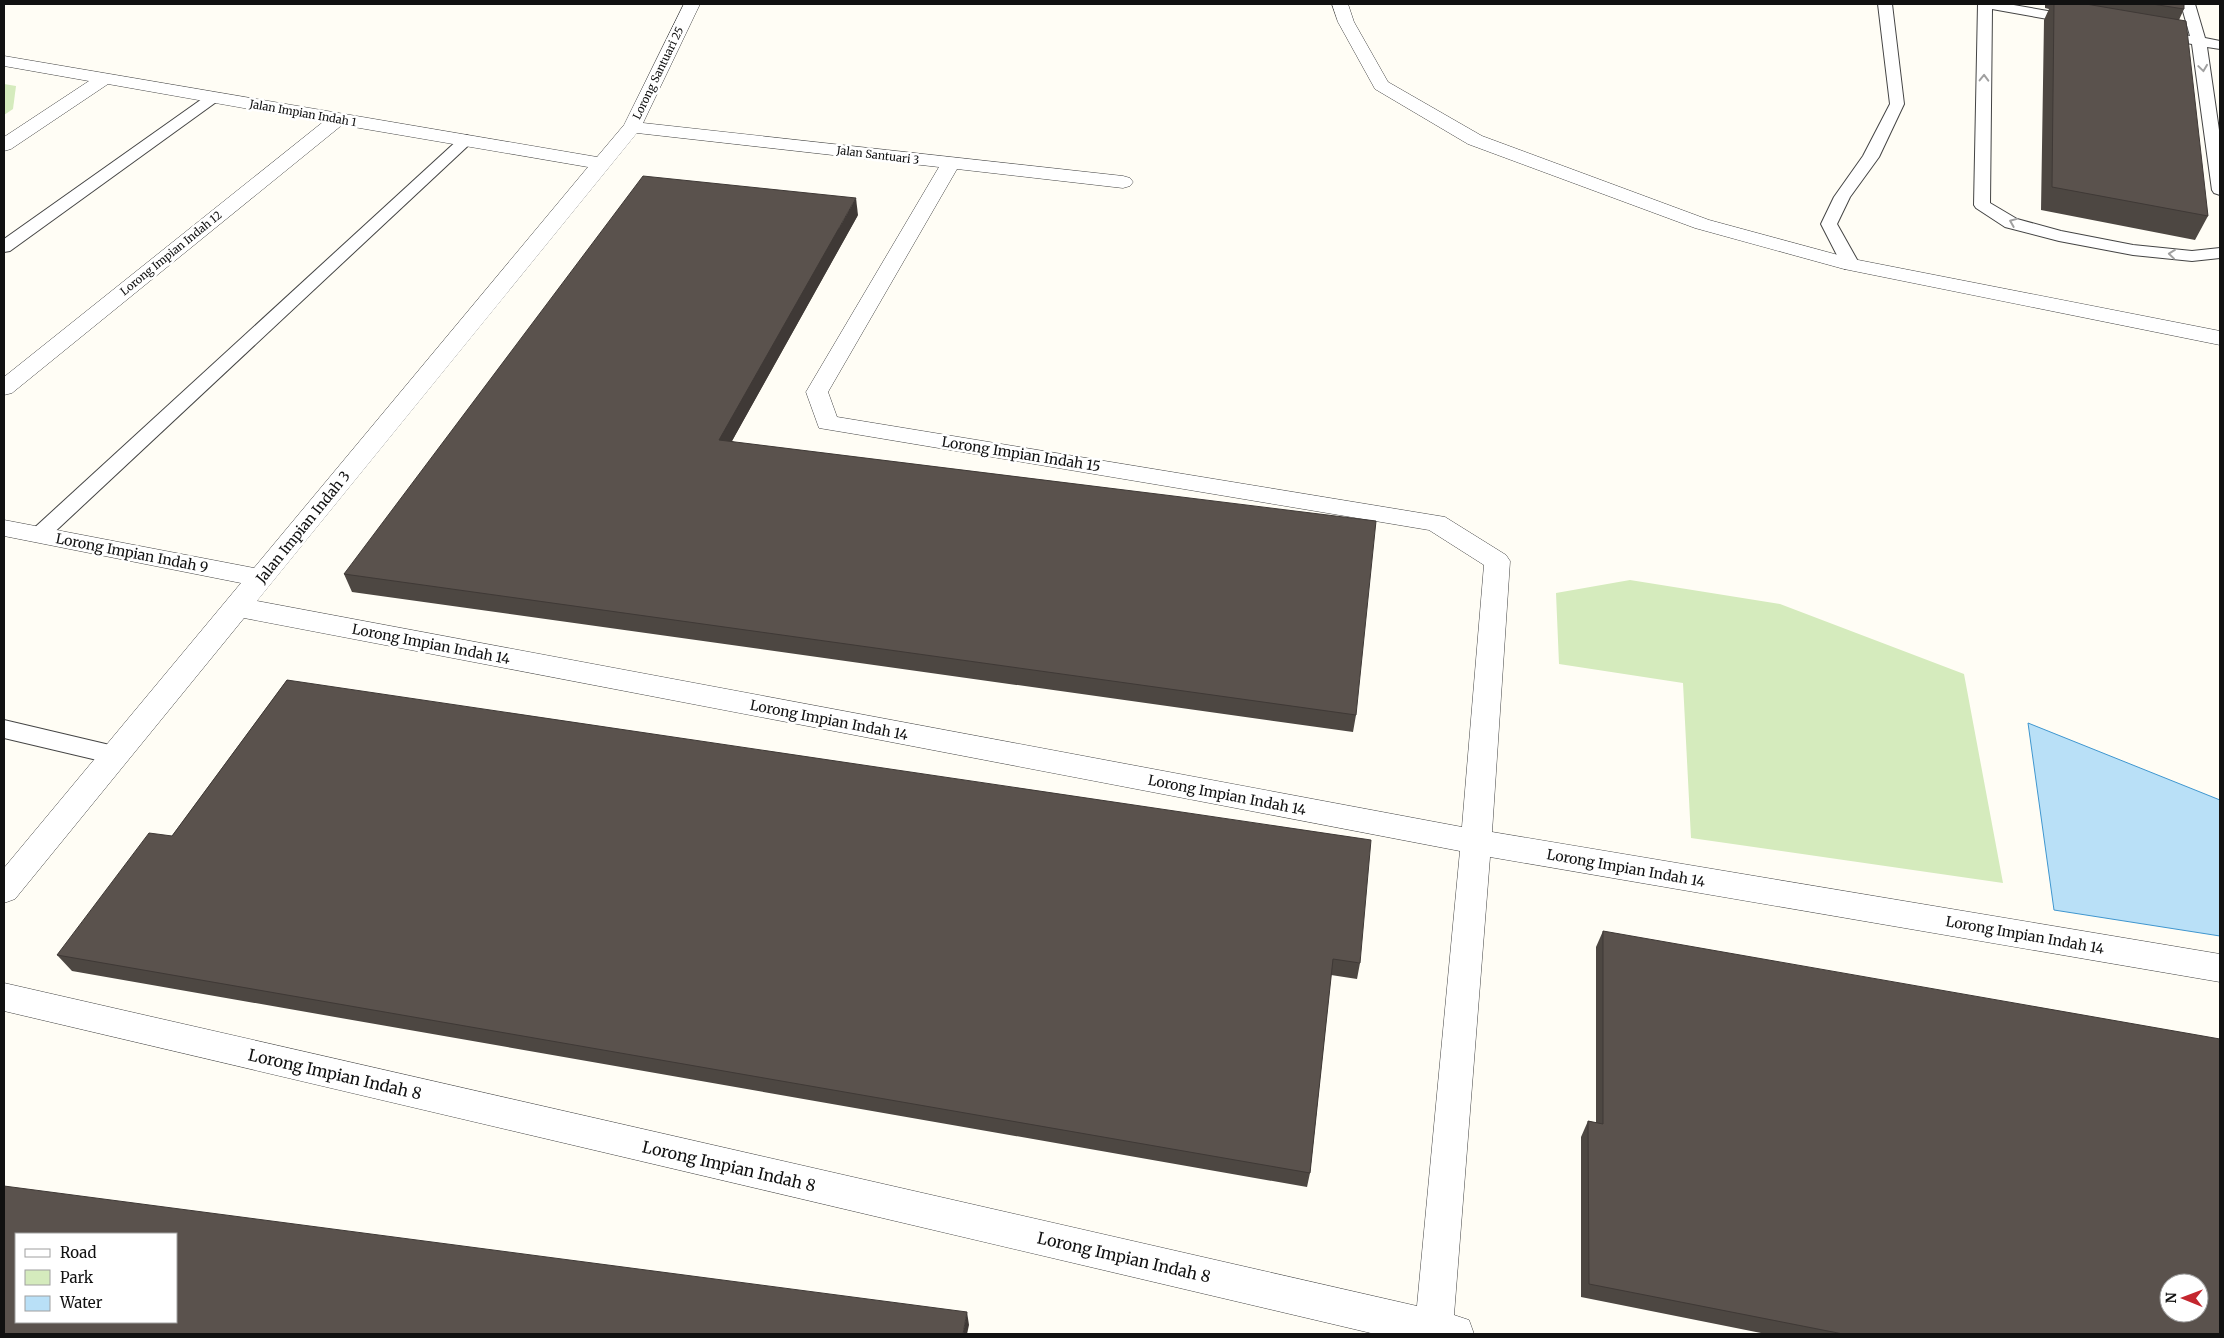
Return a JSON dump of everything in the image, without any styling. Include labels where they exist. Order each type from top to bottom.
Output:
[{"type":"street","name":"Lorong Santuari 25","points":[[602,164],[632,127],[692,4]]},
{"type":"street","points":[[1340,4],[1346,22],[1381,85],[1475,140],[1702,224],[1851,265],[2220,338]]},
{"type":"street","name":"Jalan Impian Indah 1","points":[[4,61],[602,164]]},
{"type":"street","points":[[4,145],[104,79]]},
{"type":"street","name":"Lorong Impian Indah 12","points":[[4,388],[338,119]]},
{"type":"street","name":"Jalan Santuari 3","points":[[632,127],[1123,182]]},
{"type":"street","name":"Jalan Impian Indah 3","points":[[4,890],[602,164]]},
{"type":"street","name":"Lorong Impian Indah 15","points":[[950,164],[817,392],[827,422],[1436,522],[1497,561],[1476,842]]},
{"type":"street","name":"Lorong Impian Indah 9","points":[[4,528],[261,578]]},
{"type":"street","name":"Lorong Impian Indah 14","points":[[237,607],[1476,842],[2220,968]]},
{"type":"street","points":[[1444,1332],[1476,842]]},
{"type":"street","name":"Lorong Impian Indah 8","points":[[4,997],[1444,1332]]},
{"type":"lane","points":[[1851,265],[1829,224],[1842,197],[1871,156],[1897,104],[1885,4]]},
{"type":"lane","points":[[2093,22],[1986,4],[1982,205],[2011,223],[2060,236],[2133,250],[2192,256],[2220,253]]},
{"type":"lane","points":[[2188,4],[2198,41],[2220,190]]},
{"type":"lane","points":[[2141,31],[2220,44]]},
{"type":"lane","points":[[4,247],[214,97]]},
{"type":"lane","points":[[39,535],[466,140]]},
{"type":"lane","points":[[4,729],[114,755]]},
{"type":"green space","points":[[4,84],[16,86],[13,109],[4,115]]},
{"type":"green space","points":[[1630,580],[1780,604],[1964,674],[2003,883],[1691,838],[1683,683],[1559,664],[1556,593]]},
{"type":"water","points":[[2028,723],[2220,800],[2220,936],[2054,910]]},
{"type":"building","points":[[2054,4],[2086,4],[2186,21],[2208,216],[2052,187]]},
{"type":"building","points":[[2152,4],[2184,4],[2184,9]]},
{"type":"building","points":[[643,176],[856,198],[719,440],[1376,521],[1356,715],[344,574]]},
{"type":"building","points":[[287,680],[1371,840],[1360,963],[1333,959],[1310,1173],[57,955],[149,833],[172,836]]},
{"type":"building","points":[[1603,931],[2220,1039],[2220,1334],[1843,1334],[1589,1284],[1588,1121],[1603,1124]]},
{"type":"building","points":[[4,1186],[967,1312],[963,1334],[4,1334]]}]
